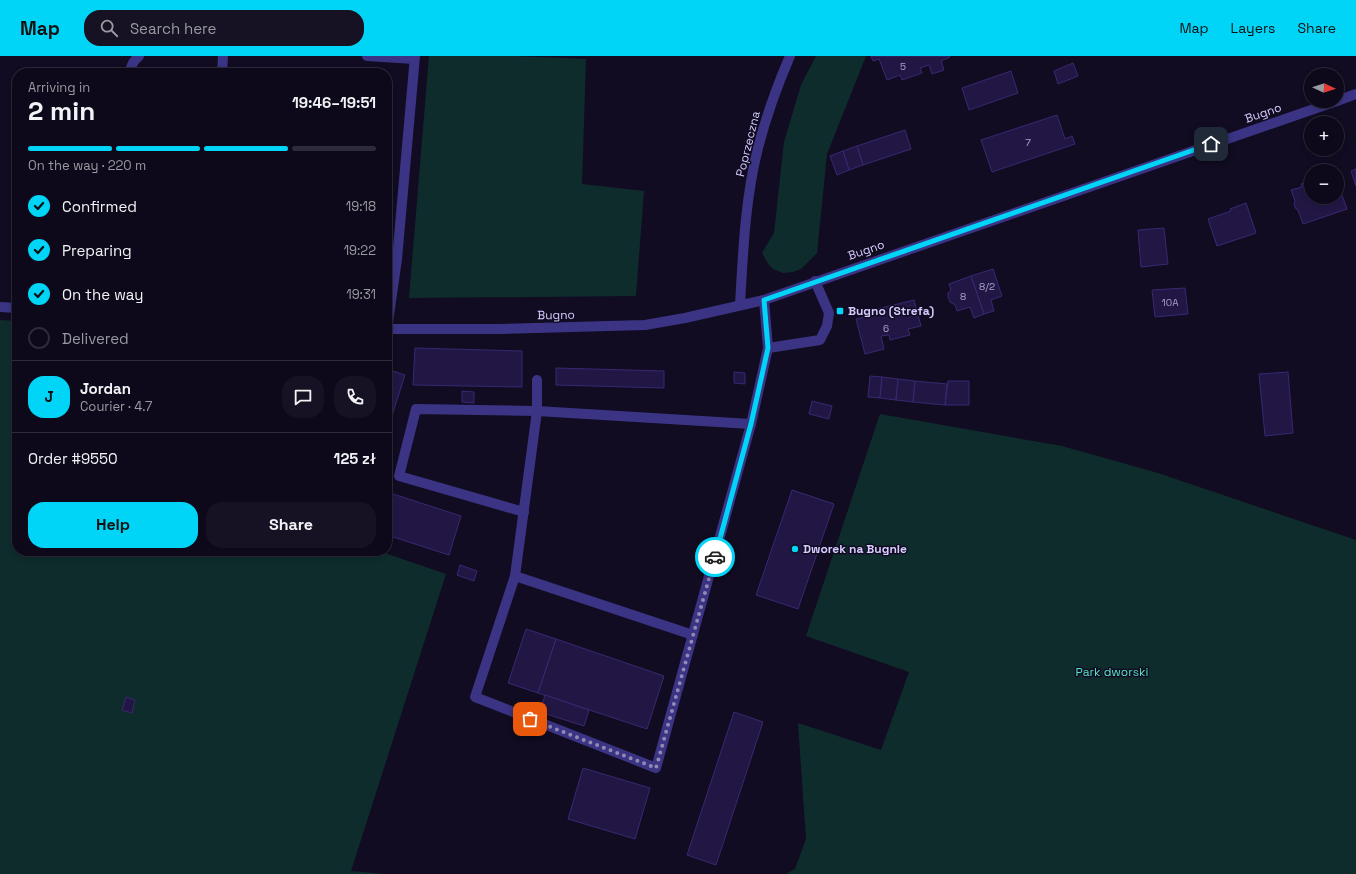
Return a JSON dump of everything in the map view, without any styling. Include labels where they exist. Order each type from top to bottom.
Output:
[{"type":"street","points":[[131,68],[135,59],[139,56]]},
{"type":"street","points":[[222,68],[223,56]]},
{"type":"street","points":[[368,56],[414,58],[397,259],[392,294]]},
{"type":"street","name":"Poprzeczna","points":[[740,305],[744,242],[751,186],[758,149],[779,82],[790,56]]},
{"type":"street","name":"Bugno","points":[[1344,98],[1356,94]]},
{"type":"street","name":"Bugno","points":[[392,329],[507,329],[645,325],[685,318],[764,300],[1317,108]]},
{"type":"street","points":[[768,348],[820,340],[827,326],[829,313],[815,282]]},
{"type":"street","points":[[537,380],[537,410],[515,576],[475,697],[656,768],[751,424],[768,348],[764,300]]},
{"type":"street","points":[[0,307],[12,308]]},
{"type":"street","points":[[524,512],[398,476],[416,409],[537,410],[751,424]]},
{"type":"street","points":[[515,576],[693,635]]},
{"type":"green space","points":[[429,56],[515,56],[586,59],[582,184],[644,191],[636,296],[409,298]]},
{"type":"green space","points":[[816,56],[866,56],[827,154],[817,253],[801,269],[783,273],[773,269],[762,253],[774,233],[784,142],[801,85]]},
{"type":"green space","points":[[0,320],[12,321],[12,556],[392,555],[446,574],[351,871],[386,874],[0,874]]},
{"type":"green space","name":"Park dworski","points":[[880,414],[1062,446],[1158,473],[1356,540],[1356,874],[786,874],[795,869],[806,839],[798,723],[881,750],[909,672],[806,636]]},
{"type":"building","points":[[871,56],[950,57],[941,61],[944,70],[932,74],[929,65],[920,68],[922,73],[902,80],[900,75],[887,80],[879,59],[873,61]]},
{"type":"building","points":[[1073,63],[1078,76],[1058,84],[1054,71]]},
{"type":"building","points":[[1011,71],[1018,93],[969,110],[962,88]]},
{"type":"building","points":[[1057,115],[1065,139],[1072,136],[1075,144],[992,172],[981,140]]},
{"type":"building","points":[[905,130],[911,149],[863,165],[857,146]]},
{"type":"building","points":[[857,146],[863,165],[849,170],[843,151]]},
{"type":"building","points":[[843,151],[849,170],[837,175],[830,156]]},
{"type":"building","points":[[1356,169],[1356,186],[1351,171]]},
{"type":"building","points":[[1304,183],[1304,204],[1344,204],[1344,201],[1347,209],[1303,224],[1294,204],[1295,201],[1291,190],[1302,187],[1301,184]]},
{"type":"building","points":[[1246,203],[1256,233],[1217,246],[1208,219],[1231,211],[1230,209]]},
{"type":"building","points":[[1164,228],[1168,264],[1141,267],[1138,230]]},
{"type":"building","points":[[993,269],[1002,296],[991,300],[994,311],[984,314],[971,276]]},
{"type":"building","points":[[971,276],[984,314],[974,318],[970,307],[957,311],[955,305],[950,302],[948,297],[948,293],[951,290],[949,284]]},
{"type":"building","points":[[1185,288],[1188,314],[1155,317],[1152,290]]},
{"type":"building","points":[[914,300],[921,326],[908,329],[910,335],[890,340],[889,335],[881,336],[884,349],[865,354],[856,319],[870,316],[869,311]]},
{"type":"building","points":[[415,348],[522,351],[522,387],[413,385]]},
{"type":"building","points":[[556,368],[664,371],[664,388],[556,385]]},
{"type":"building","points":[[392,371],[405,375],[392,415]]},
{"type":"building","points":[[734,372],[745,373],[745,384],[734,383]]},
{"type":"building","points":[[1288,372],[1293,433],[1265,436],[1259,374]]},
{"type":"building","points":[[870,376],[882,377],[880,398],[868,397]]},
{"type":"building","points":[[882,377],[898,379],[896,400],[880,398]]},
{"type":"building","points":[[898,379],[915,381],[913,402],[896,400]]},
{"type":"building","points":[[915,381],[947,384],[945,405],[913,402]]},
{"type":"building","points":[[948,381],[969,381],[969,405],[945,405]]},
{"type":"building","points":[[462,391],[474,392],[474,403],[462,402]]},
{"type":"building","points":[[812,401],[832,406],[829,419],[809,414]]},
{"type":"building","name":"Dworek na Bugnie","points":[[792,490],[834,504],[798,609],[756,595]]},
{"type":"building","points":[[392,494],[461,516],[449,555],[392,537]]},
{"type":"building","points":[[460,565],[477,571],[474,581],[457,575]]},
{"type":"building","points":[[526,629],[556,639],[538,693],[508,683]]},
{"type":"building","points":[[556,639],[664,676],[647,729],[538,693]]},
{"type":"building","points":[[545,695],[589,710],[584,726],[540,712]]},
{"type":"building","points":[[126,697],[135,700],[132,713],[122,710]]},
{"type":"building","points":[[734,712],[763,722],[716,865],[687,855]]},
{"type":"building","points":[[583,768],[650,788],[635,839],[568,819]]},
{"type":"way so far","points":[[530,719],[656,768],[715,557]]},
{"type":"place","name":"Bugno (Strefa)","points":[[840,311]]},
{"type":"place","name":"Dworek na Bugnie","points":[[795,549]]},
{"type":"route","points":[[715,557],[751,424],[768,348],[764,300],[1211,144]]}]
